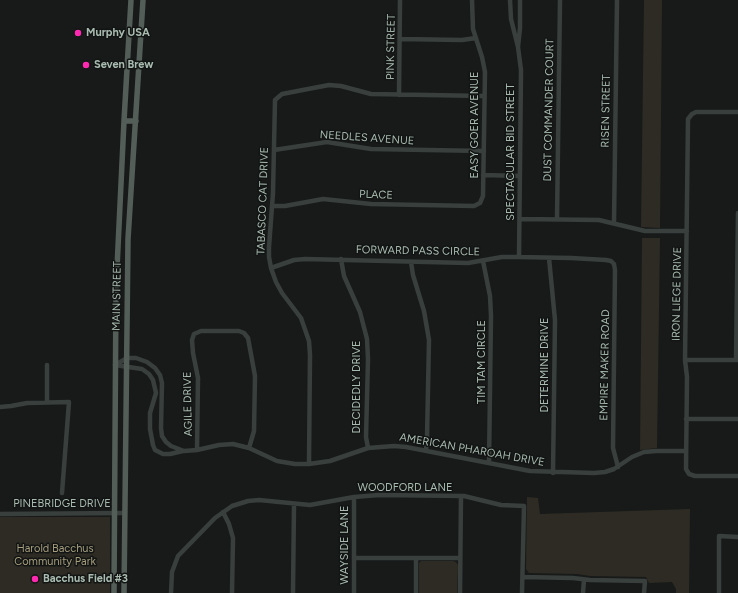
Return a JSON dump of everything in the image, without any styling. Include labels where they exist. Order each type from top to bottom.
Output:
[{"type":"main road","name":"MAIN STREET","points":[[114,593],[116,513],[115,365],[118,238],[131,0]]},
{"type":"main road","name":"MAIN STREET","points":[[124,593],[128,238],[143,0]]},
{"type":"main road","points":[[124,121],[136,121]]},
{"type":"main road","points":[[118,238],[128,238]]},
{"type":"street","name":"PINK STREET","points":[[399,94],[400,0]]},
{"type":"street","name":"EASY GOER AVENUE","points":[[472,0],[472,21],[484,63],[483,198],[480,203]]},
{"type":"street","name":"SPECTACULAR BID STREET","points":[[510,0],[511,19],[518,47],[521,70],[519,257]]},
{"type":"street","name":"SPECTACULAR BID STREET","points":[[518,47],[520,0]]},
{"type":"street","name":"DUST COMMANDER COURT","points":[[557,219],[560,0]]},
{"type":"street","name":"RISEN STREET","points":[[614,223],[617,0]]},
{"type":"street","points":[[400,39],[462,40],[476,38]]},
{"type":"street","name":"TABASCO CAT DRIVE","points":[[309,464],[309,341],[301,318],[279,288],[271,268],[269,247],[274,150],[274,103],[277,97],[282,94],[329,85],[341,86],[368,94],[399,94]]},
{"type":"street","points":[[399,94],[484,96]]},
{"type":"street","name":"IRON LIEGE DRIVE","points":[[738,112],[697,112],[692,114],[688,121],[685,360],[687,376],[686,468],[689,473],[695,476],[738,476]]},
{"type":"street","name":"NEEDLES AVENUE","points":[[274,150],[327,142],[371,149],[484,151]]},
{"type":"street","points":[[483,176],[520,176]]},
{"type":"street","name":"PLACE","points":[[272,206],[285,206],[323,199],[372,204],[474,206],[480,203]]},
{"type":"street","points":[[685,360],[737,360],[738,213]]},
{"type":"street","points":[[520,219],[599,220],[645,231],[687,231]]},
{"type":"street","name":"FORWARD PASS CIRCLE","points":[[271,268],[302,259],[468,262],[502,257],[519,257],[606,260],[612,262]]},
{"type":"street","name":"DETERMINE DRIVE","points":[[549,258],[555,320],[553,473]]},
{"type":"street","name":"DECIDEDLY DRIVE","points":[[341,259],[344,276],[360,312],[367,339],[368,359],[366,437],[368,448]]},
{"type":"street","name":"TIM TAM CIRCLE","points":[[483,261],[491,306],[489,463]]},
{"type":"street","points":[[411,262],[413,275],[424,311],[428,340],[426,451]]},
{"type":"street","name":"EMPIRE MAKER ROAD","points":[[612,262],[616,270],[613,448],[618,467]]},
{"type":"street","name":"AGILE DRIVE","points":[[197,450],[198,378],[192,343],[194,334],[201,331],[239,332],[245,334],[248,339],[255,376],[254,431],[249,448]]},
{"type":"street","points":[[115,365],[127,358],[145,361],[152,365],[158,373],[162,383],[161,432],[164,440],[172,447],[184,451]]},
{"type":"street","points":[[47,365],[47,402]]},
{"type":"street","name":"AMERICAN PHAROAH DRIVE","points":[[115,365],[142,369],[149,374],[153,380],[156,393],[151,408],[150,429],[153,445],[156,451],[161,454],[197,450],[225,444],[249,448],[277,461],[295,464],[309,464],[334,460],[368,448],[394,446],[525,470],[553,473],[598,473],[609,471],[618,467],[632,457],[644,452],[686,451]]},
{"type":"street","points":[[0,407],[27,403],[69,402],[62,493]]},
{"type":"street","points":[[150,419],[161,418]]},
{"type":"street","points":[[686,419],[738,419]]},
{"type":"street","name":"WOODFORD LANE","points":[[171,593],[172,572],[178,556],[211,521],[237,504],[266,500],[294,504],[315,504],[354,497],[379,495],[461,496],[501,505],[524,506],[523,577]]},
{"type":"street","points":[[460,593],[461,496]]},
{"type":"street","name":"WAYSIDE LANE","points":[[354,497],[354,593]]},
{"type":"street","points":[[293,593],[294,504]]},
{"type":"street","points":[[223,512],[229,524],[233,538],[232,593]]},
{"type":"street","name":"PINEBRIDGE DRIVE","points":[[0,514],[125,513]]},
{"type":"street","points":[[719,593],[719,536],[738,537]]},
{"type":"street","points":[[354,558],[460,558]]},
{"type":"street","points":[[416,558],[416,593]]},
{"type":"street","points":[[522,593],[523,577],[645,581],[644,593]]},
{"type":"street","points":[[583,593],[584,580]]},
{"type":"green space","points":[[644,0],[662,0],[660,228],[641,227]]},
{"type":"green space","points":[[642,238],[660,238],[657,448],[640,450]]},
{"type":"green space","points":[[527,497],[538,498],[540,514],[690,509],[689,593],[676,593],[676,589],[672,582],[649,583],[646,577],[529,573],[526,569]]},
{"type":"green space","name":"Harold Bacchus Community Park","points":[[0,517],[110,517],[110,593],[0,593]]},
{"type":"green space","points":[[421,561],[456,562],[458,565],[457,593],[419,593],[419,563]]},
{"type":"place","name":"Murphy USA","points":[[78,33]]},
{"type":"place","name":"Seven Brew","points":[[86,65]]},
{"type":"place","name":"Bacchus Field #3","points":[[35,579]]}]
